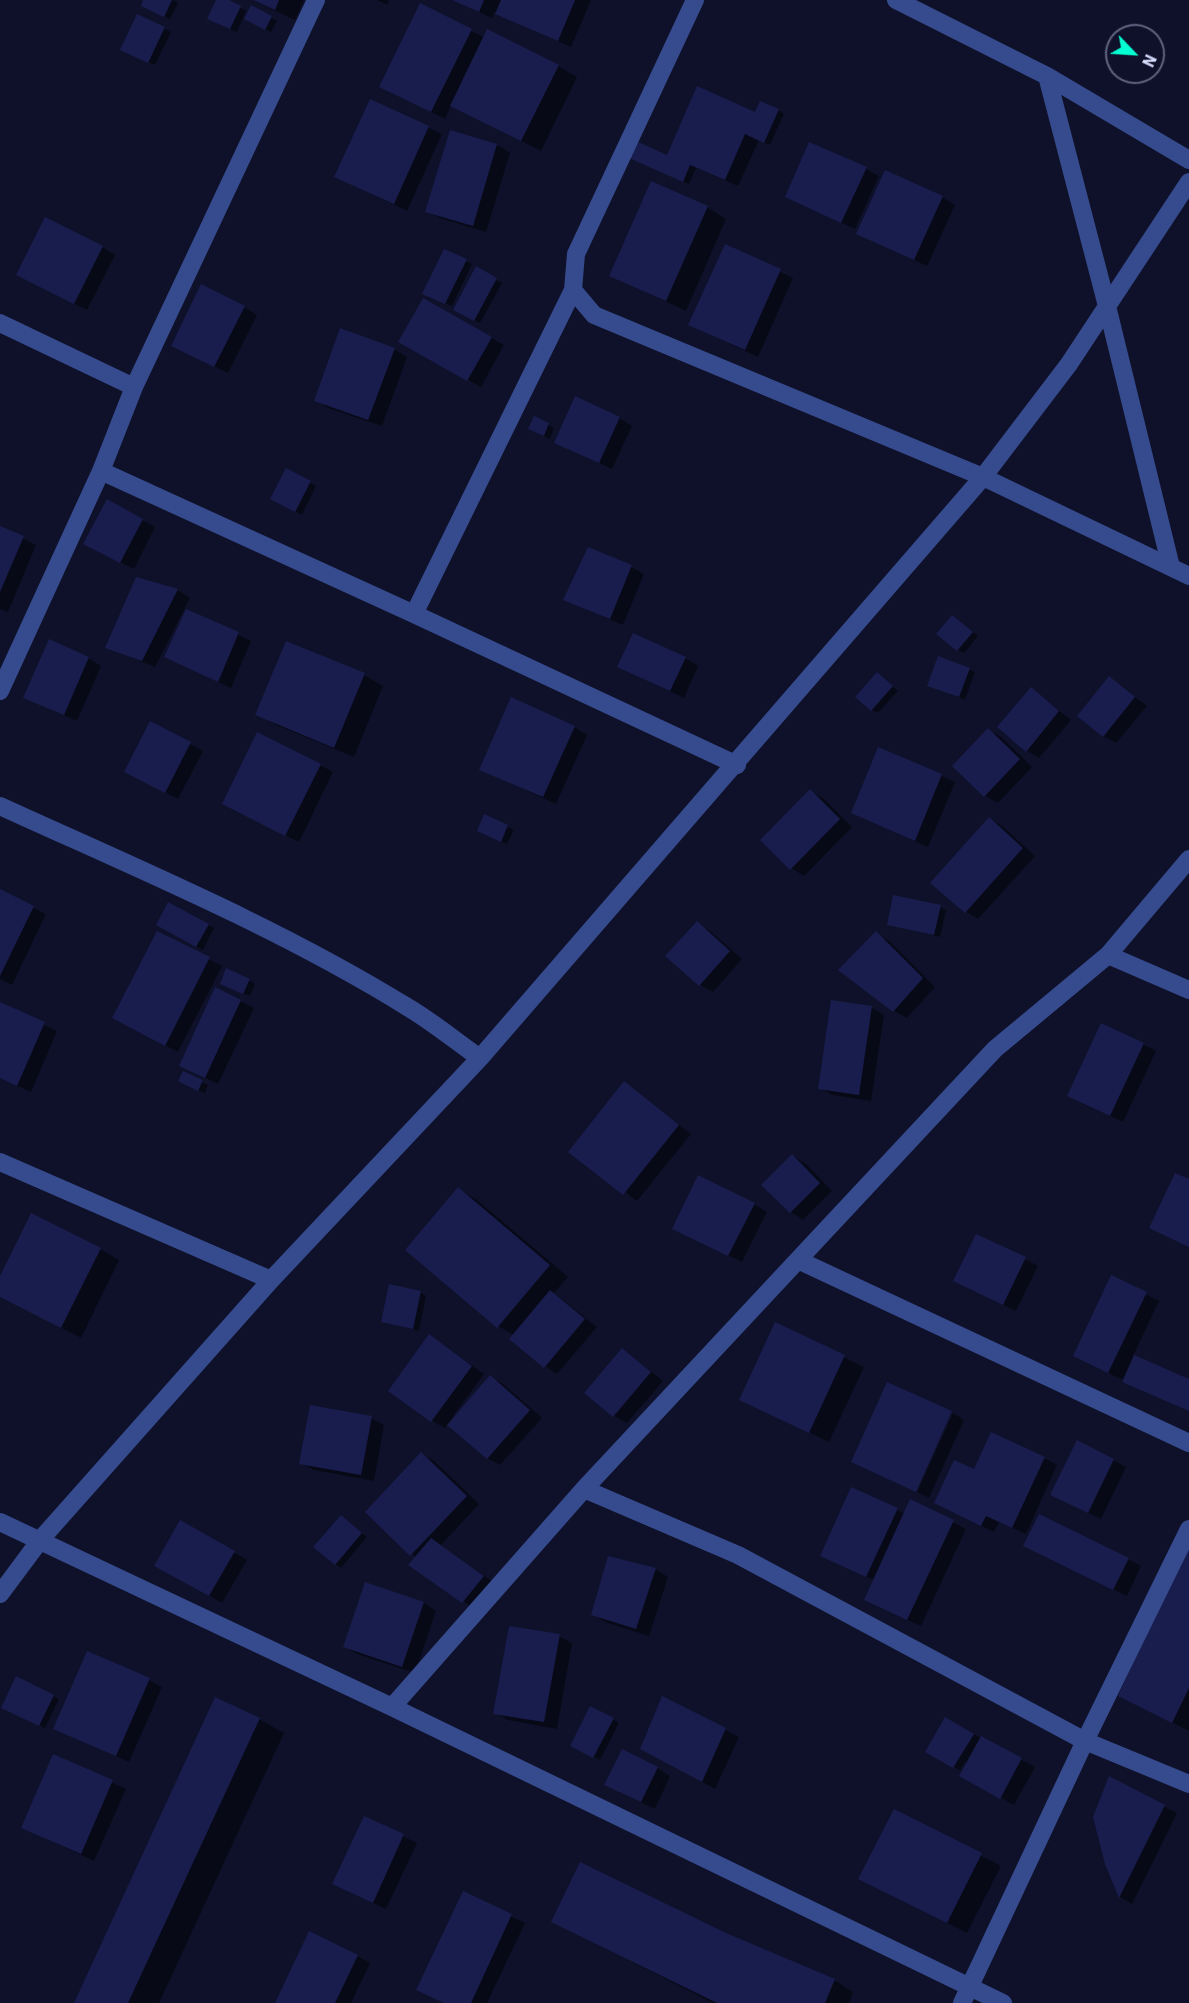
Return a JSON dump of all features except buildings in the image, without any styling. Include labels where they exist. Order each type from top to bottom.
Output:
[{"type":"street","points":[[0,691],[101,471],[134,387],[316,0]]},
{"type":"street","points":[[414,614],[573,290],[576,254],[695,0]]},
{"type":"street","points":[[896,0],[1047,76],[1189,160]]},
{"type":"street","points":[[1047,76],[1107,306],[1171,567]]},
{"type":"street","points":[[0,1594],[41,1539],[271,1280],[480,1058],[737,765],[983,477],[1069,364],[1189,182]]},
{"type":"street","points":[[573,290],[594,315],[983,477],[1189,576]]},
{"type":"street","points":[[0,323],[134,387]]},
{"type":"street","points":[[101,471],[737,765]]},
{"type":"street","points":[[0,806],[200,897],[288,941],[410,1008],[480,1058]]},
{"type":"street","points":[[392,1707],[584,1489],[995,1049],[1108,955],[1189,859]]},
{"type":"street","points":[[1108,955],[1189,990]]},
{"type":"street","points":[[0,1162],[271,1280]]},
{"type":"street","points":[[798,1260],[1189,1443]]},
{"type":"street","points":[[584,1489],[738,1555],[1085,1742],[1189,1784]]},
{"type":"street","points":[[0,1522],[41,1539],[392,1707],[965,1996],[1003,2003]]},
{"type":"street","points":[[965,1996],[1189,1529]]}]
